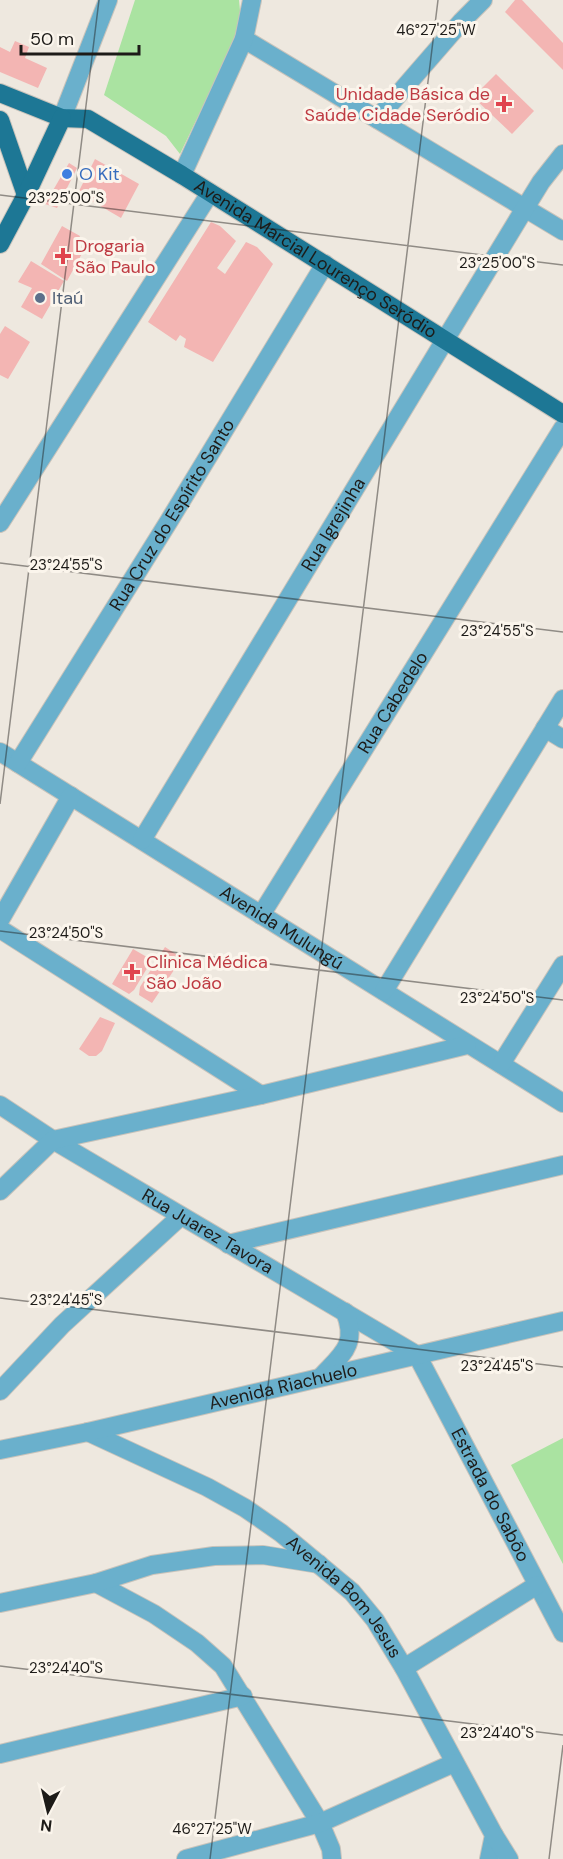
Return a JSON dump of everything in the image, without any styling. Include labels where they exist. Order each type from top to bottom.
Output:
[{"type":"main road","name":"Avenida Marcial Lourenço Seródio","points":[[0,93],[62,118],[88,119],[182,175],[563,414]]},
{"type":"main road","points":[[0,244],[7,221],[26,195],[62,118]]},
{"type":"main road","points":[[0,120],[26,195]]},
{"type":"street","points":[[62,118],[108,0]]},
{"type":"street","points":[[182,175],[244,39],[252,0]]},
{"type":"street","points":[[377,119],[483,0]]},
{"type":"street","points":[[244,39],[563,231]]},
{"type":"street","name":"Rua Igrejinha","points":[[141,840],[525,208],[541,182],[563,154]]},
{"type":"street","points":[[0,524],[210,193]]},
{"type":"street","name":"Rua Cruz do Espírito Santo","points":[[18,763],[169,521],[325,264]]},
{"type":"street","name":"Rua Cabedelo","points":[[261,915],[563,428]]},
{"type":"street","points":[[384,991],[563,699]]},
{"type":"street","points":[[545,728],[563,739]]},
{"type":"street","name":"Avenida Mulungú","points":[[0,752],[563,1103]]},
{"type":"street","points":[[0,920],[71,796]]},
{"type":"street","points":[[0,929],[261,1095]]},
{"type":"street","points":[[501,1064],[563,965]]},
{"type":"street","points":[[0,1191],[53,1140],[261,1095],[467,1045]]},
{"type":"street","name":"Rua Juarez Tavora","points":[[0,1105],[53,1140],[417,1355]]},
{"type":"street","points":[[228,1244],[563,1165]]},
{"type":"street","points":[[0,1391],[62,1325],[181,1216]]},
{"type":"street","points":[[321,1377],[348,1346],[350,1330],[345,1312]]},
{"type":"street","name":"Avenida Riachuelo","points":[[0,1450],[88,1432],[563,1321]]},
{"type":"street","name":"Estrada do Sabôo","points":[[417,1355],[563,1633]]},
{"type":"street","name":"Avenida Bom Jesus","points":[[88,1432],[207,1487],[245,1508],[281,1533],[352,1592],[375,1620],[404,1668],[509,1859]]},
{"type":"street","points":[[0,1603],[96,1583],[152,1565],[214,1556],[263,1555],[319,1564]]},
{"type":"street","points":[[96,1583],[154,1614],[197,1643],[223,1666],[320,1823],[331,1848],[332,1859]]},
{"type":"street","points":[[404,1668],[537,1585]]},
{"type":"street","points":[[0,1754],[243,1696]]},
{"type":"street","points":[[186,1859],[320,1823],[454,1762]]},
{"type":"street","points":[[489,1859],[494,1835]]},
{"type":"green space","points":[[135,0],[239,0],[241,21],[180,154],[166,136],[104,95]]},
{"type":"green space","points":[[563,1438],[563,1564],[511,1465]]},
{"type":"building","points":[[515,0],[522,0],[563,43],[563,70],[505,12]]},
{"type":"building","points":[[15,41],[29,47],[25,58],[47,68],[38,88],[0,72],[0,47],[10,52]]},
{"type":"building","name":"Unidade Básica de Saúde Cidade Seródio","points":[[496,74],[534,111],[512,134],[473,97]]},
{"type":"building","points":[[95,159],[139,184],[121,218],[78,193]]},
{"type":"building","points":[[69,163],[77,168],[57,208],[45,204]]},
{"type":"building","points":[[211,222],[220,226],[236,241],[217,268],[225,274],[246,242],[257,247],[273,264],[213,362],[184,347],[186,339],[180,335],[176,341],[148,322]]},
{"type":"building","name":"Drogaria São Paulo","points":[[62,226],[80,236],[76,245],[85,248],[67,281],[41,264]]},
{"type":"building","name":"Itaú","points":[[31,261],[64,281],[42,319],[21,307],[32,288],[18,282]]},
{"type":"building","points":[[5,326],[30,342],[8,379],[0,375],[0,334]]},
{"type":"building","points":[[165,947],[182,958],[152,1003],[139,995],[140,987]]},
{"type":"building","name":"Clinica Médica São João","points":[[133,949],[152,960],[134,990],[129,994],[112,984]]},
{"type":"building","name":"Clinica Médica São João","points":[[100,1017],[115,1023],[102,1051],[96,1056],[89,1056],[79,1049]]},
{"type":"place","name":"Unidade Básica de Saúde Cidade Seródio","points":[[504,104]]},
{"type":"place","name":"O Kit","points":[[67,174]]},
{"type":"place","name":"Drogaria São Paulo","points":[[63,256]]},
{"type":"place","name":"Itaú","points":[[40,298]]},
{"type":"place","name":"Clinica Médica São João","points":[[132,972]]}]
